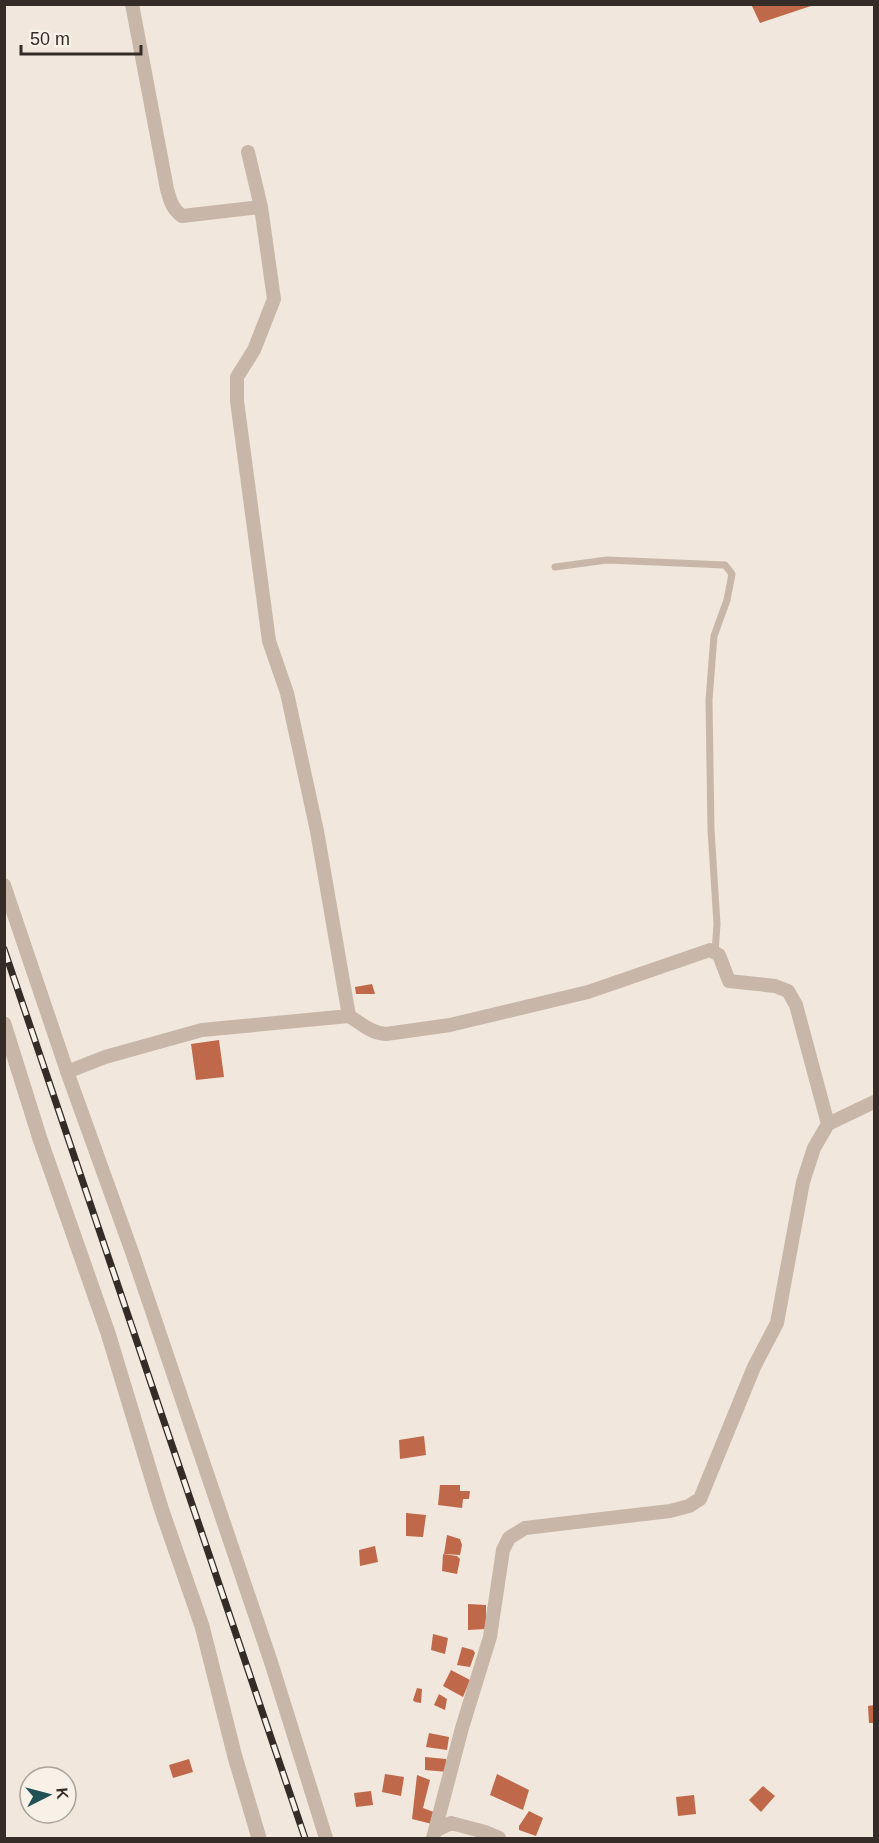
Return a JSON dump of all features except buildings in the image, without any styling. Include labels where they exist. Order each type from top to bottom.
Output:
[{"type":"street","points":[[132,4],[167,189],[175,212],[182,216],[261,207]]},
{"type":"street","points":[[248,152],[261,207],[274,299],[254,350],[237,377],[237,401],[269,641],[287,693],[317,831],[349,1016]]},
{"type":"street","points":[[4,885],[271,1662],[326,1839]]},
{"type":"street","points":[[67,1072],[105,1057],[202,1030],[349,1016],[369,1030],[386,1034],[450,1025],[588,992],[710,950],[719,955],[729,981],[775,986],[788,991],[796,1005],[828,1124]]},
{"type":"street","points":[[4,1024],[40,1139],[108,1333],[161,1508],[202,1626],[235,1757],[259,1839]]},
{"type":"street","points":[[434,1835],[462,1728],[490,1637],[503,1550],[509,1538],[525,1528],[670,1511],[689,1506],[700,1499],[754,1367],[777,1323],[803,1182],[814,1148],[828,1124],[874,1102]]},
{"type":"street","points":[[434,1835],[451,1823],[485,1832],[498,1839]]},
{"type":"lane","points":[[555,567],[607,560],[725,565],[732,574],[727,600],[714,636],[709,700],[711,830],[717,924],[715,953]]},
{"type":"railway","points":[[4,949],[305,1838]]}]
